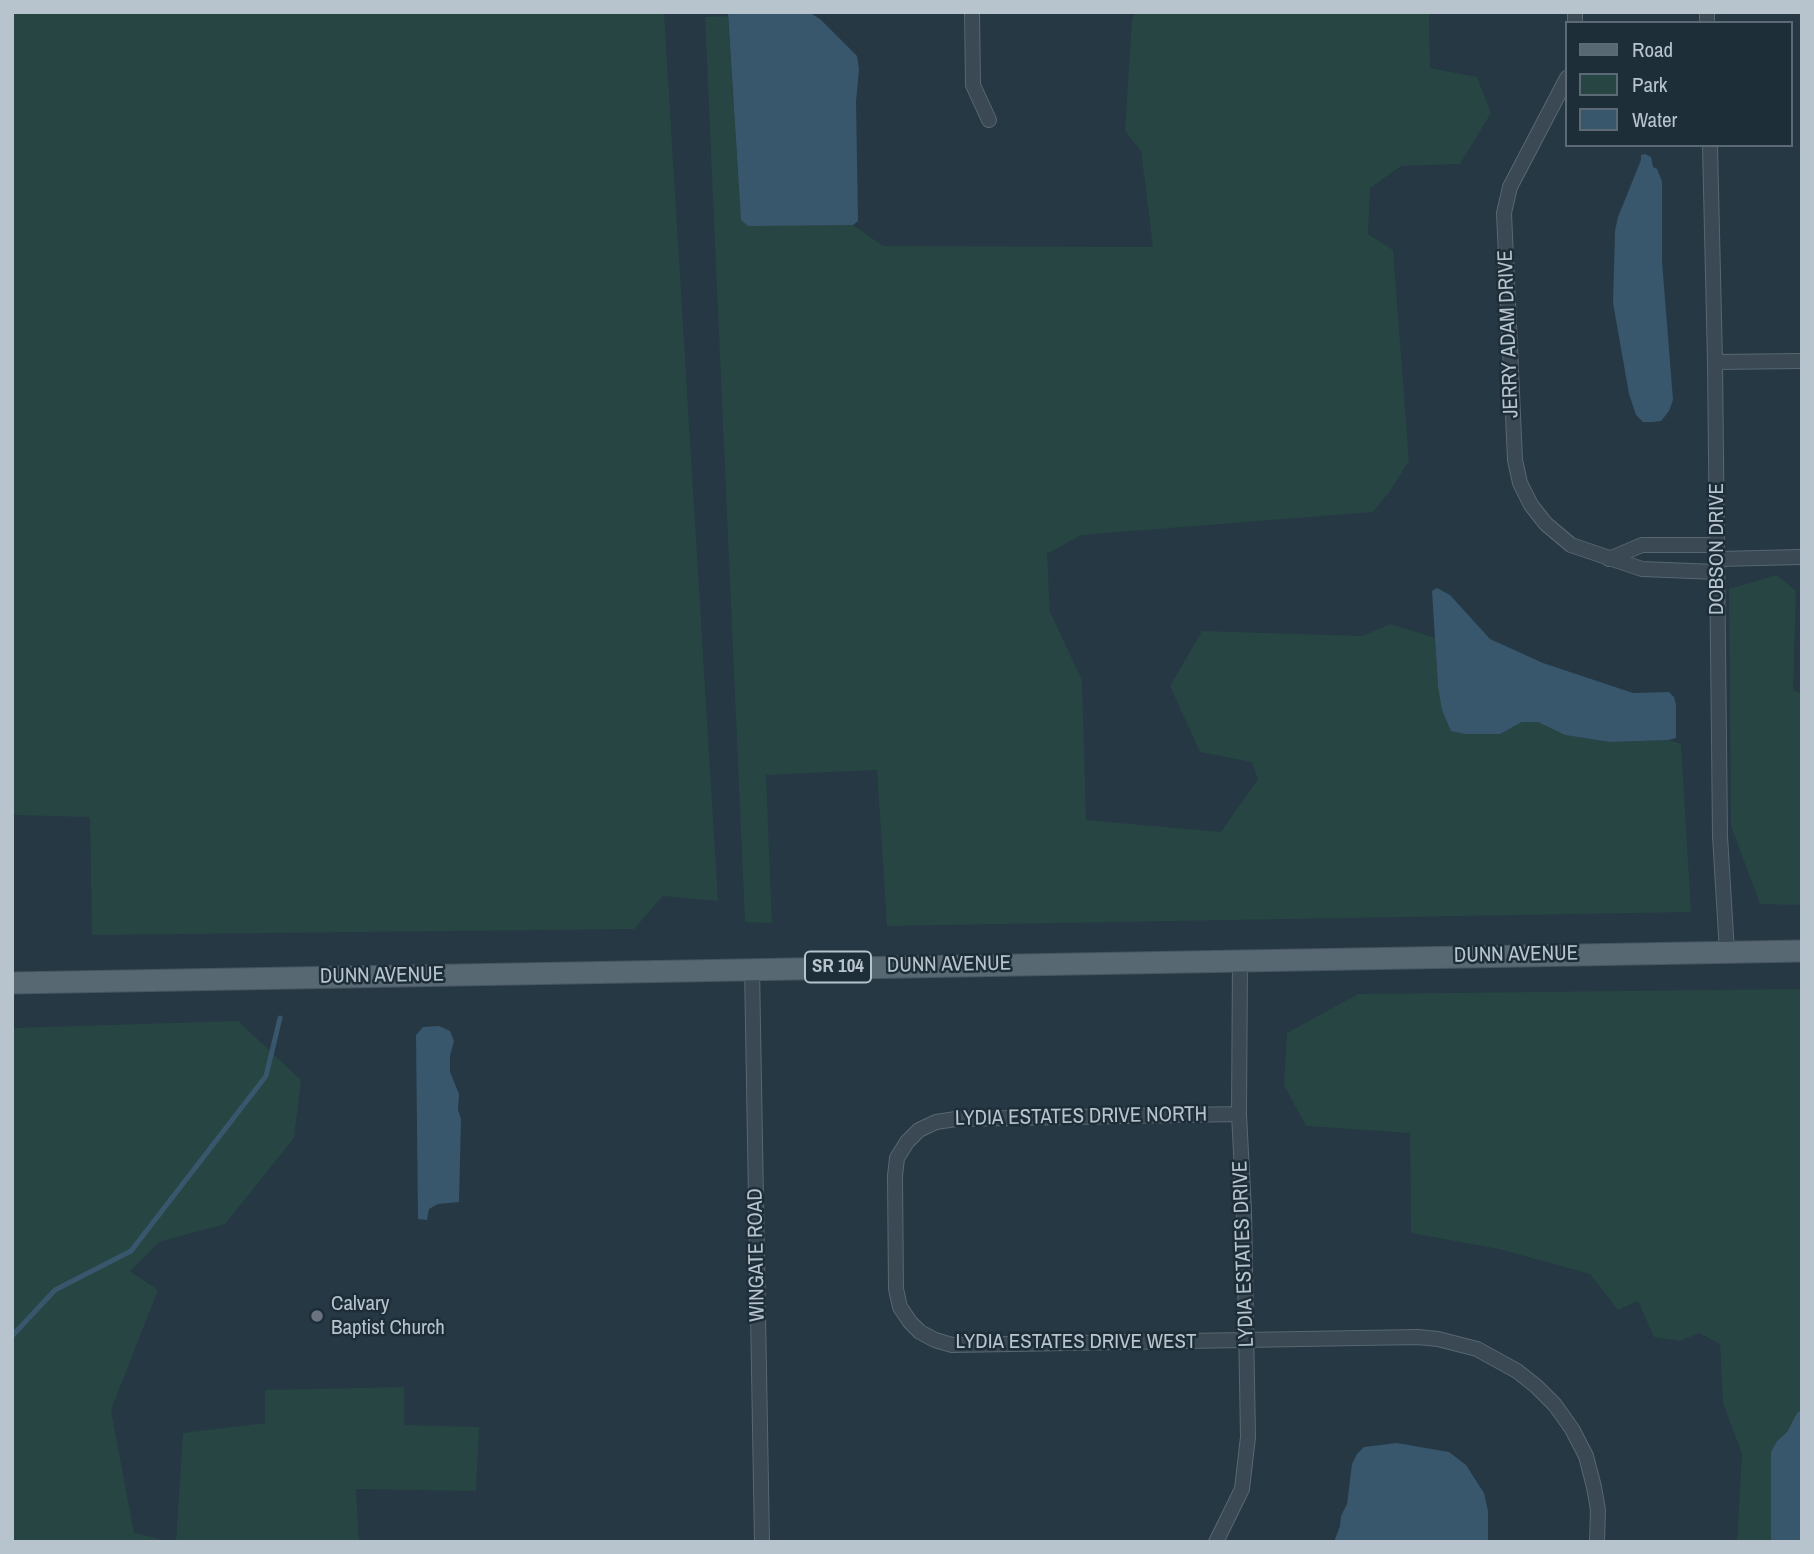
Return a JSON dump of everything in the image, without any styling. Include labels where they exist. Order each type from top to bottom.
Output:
[{"type":"main road","name":"DUNN AVENUE","points":[[12,983],[1802,951]]},
{"type":"street","points":[[972,12],[973,85],[989,120]]},
{"type":"street","name":"JERRY ADAM DRIVE","points":[[1566,80],[1510,187],[1504,213],[1515,460],[1520,483],[1531,505],[1546,524],[1571,545],[1642,569],[1717,558]]},
{"type":"street","name":"DOBSON DRIVE","points":[[1710,147],[1720,836],[1727,952]]},
{"type":"street","points":[[1715,362],[1802,361]]},
{"type":"street","points":[[1609,559],[1642,545],[1717,558],[1802,557]]},
{"type":"street","name":"LYDIA ESTATES DRIVE","points":[[1216,1542],[1242,1489],[1247,1462],[1247,1341],[1239,1114],[1240,960]]},
{"type":"street","name":"WINGATE ROAD","points":[[752,969],[762,1542]]},
{"type":"street","name":"LYDIA ESTATES DRIVE NORTH","points":[[896,1242],[897,1158],[919,1130],[936,1122],[956,1119],[1239,1114]]},
{"type":"street","name":"LYDIA ESTATES DRIVE WEST","points":[[896,1242],[896,1289],[900,1307],[915,1327],[935,1340],[952,1345],[1418,1337],[1458,1343],[1497,1358],[1536,1386],[1555,1405],[1572,1429],[1586,1456],[1594,1487],[1598,1510],[1597,1542]]},
{"type":"green space","points":[[12,12],[664,12],[718,901],[663,896],[634,929],[92,935],[90,817],[12,815]]},
{"type":"green space","points":[[1136,12],[1429,12],[1430,68],[1477,77],[1491,113],[1460,164],[1401,166],[1370,188],[1368,234],[1393,250],[1409,461],[1373,512],[1081,535],[1047,554],[1050,612],[1082,680],[1086,820],[1221,832],[1258,779],[1252,762],[1200,752],[1170,686],[1202,631],[1362,636],[1391,624],[1435,638],[1438,686],[1500,734],[1522,722],[1538,722],[1565,735],[1610,742],[1668,740],[1681,744],[1691,912],[887,926],[877,770],[766,775],[772,923],[745,922],[705,17],[728,16],[741,220],[748,225],[853,225],[883,246],[1153,247],[1141,151],[1125,131],[1132,19]]},
{"type":"green space","points":[[1777,575],[1796,591],[1793,690],[1802,694],[1802,905],[1760,904],[1731,826],[1729,589]]},
{"type":"green space","points":[[1802,989],[1802,1410],[1797,1413],[1787,1432],[1777,1441],[1771,1452],[1771,1542],[1737,1542],[1742,1454],[1723,1403],[1720,1344],[1699,1333],[1680,1341],[1654,1337],[1638,1301],[1618,1310],[1590,1274],[1499,1249],[1411,1233],[1410,1133],[1306,1126],[1284,1085],[1287,1033],[1358,994]]},
{"type":"green space","points":[[238,1021],[301,1080],[294,1138],[225,1224],[159,1242],[130,1271],[158,1290],[111,1410],[134,1533],[173,1542],[12,1542],[12,1028]]},
{"type":"green space","points":[[404,1387],[404,1425],[479,1427],[476,1491],[356,1489],[359,1542],[176,1542],[183,1433],[265,1423],[265,1390]]},
{"type":"water","points":[[728,12],[809,12],[820,19],[857,56],[858,221],[853,225],[748,226],[741,220]]},
{"type":"water","points":[[1641,155],[1651,157],[1653,167],[1657,169],[1662,181],[1662,261],[1673,400],[1661,421],[1653,422],[1643,422],[1636,415],[1629,394],[1613,303],[1615,231],[1618,217]]},
{"type":"water","points":[[1437,588],[1450,595],[1490,639],[1543,663],[1633,693],[1669,692],[1676,705],[1676,738],[1610,742],[1565,735],[1538,722],[1522,722],[1500,734],[1465,734],[1451,731],[1442,710],[1438,686],[1432,591]]},
{"type":"water","points":[[439,1026],[450,1031],[454,1041],[450,1072],[459,1094],[458,1110],[461,1119],[459,1202],[438,1204],[429,1209],[427,1220],[418,1219],[416,1035],[423,1027]]},
{"type":"water","points":[[1802,1410],[1802,1542],[1771,1542],[1771,1452],[1777,1441],[1787,1432],[1797,1413]]},
{"type":"water","points":[[1397,1443],[1449,1452],[1466,1465],[1484,1493],[1488,1511],[1488,1542],[1334,1542],[1347,1504],[1352,1464],[1357,1454],[1364,1447]]},
{"type":"waterway","points":[[12,1336],[55,1290],[131,1251],[266,1076],[280,1018]]},
{"type":"place","name":"Calvary Baptist Church","points":[[317,1316]]}]
